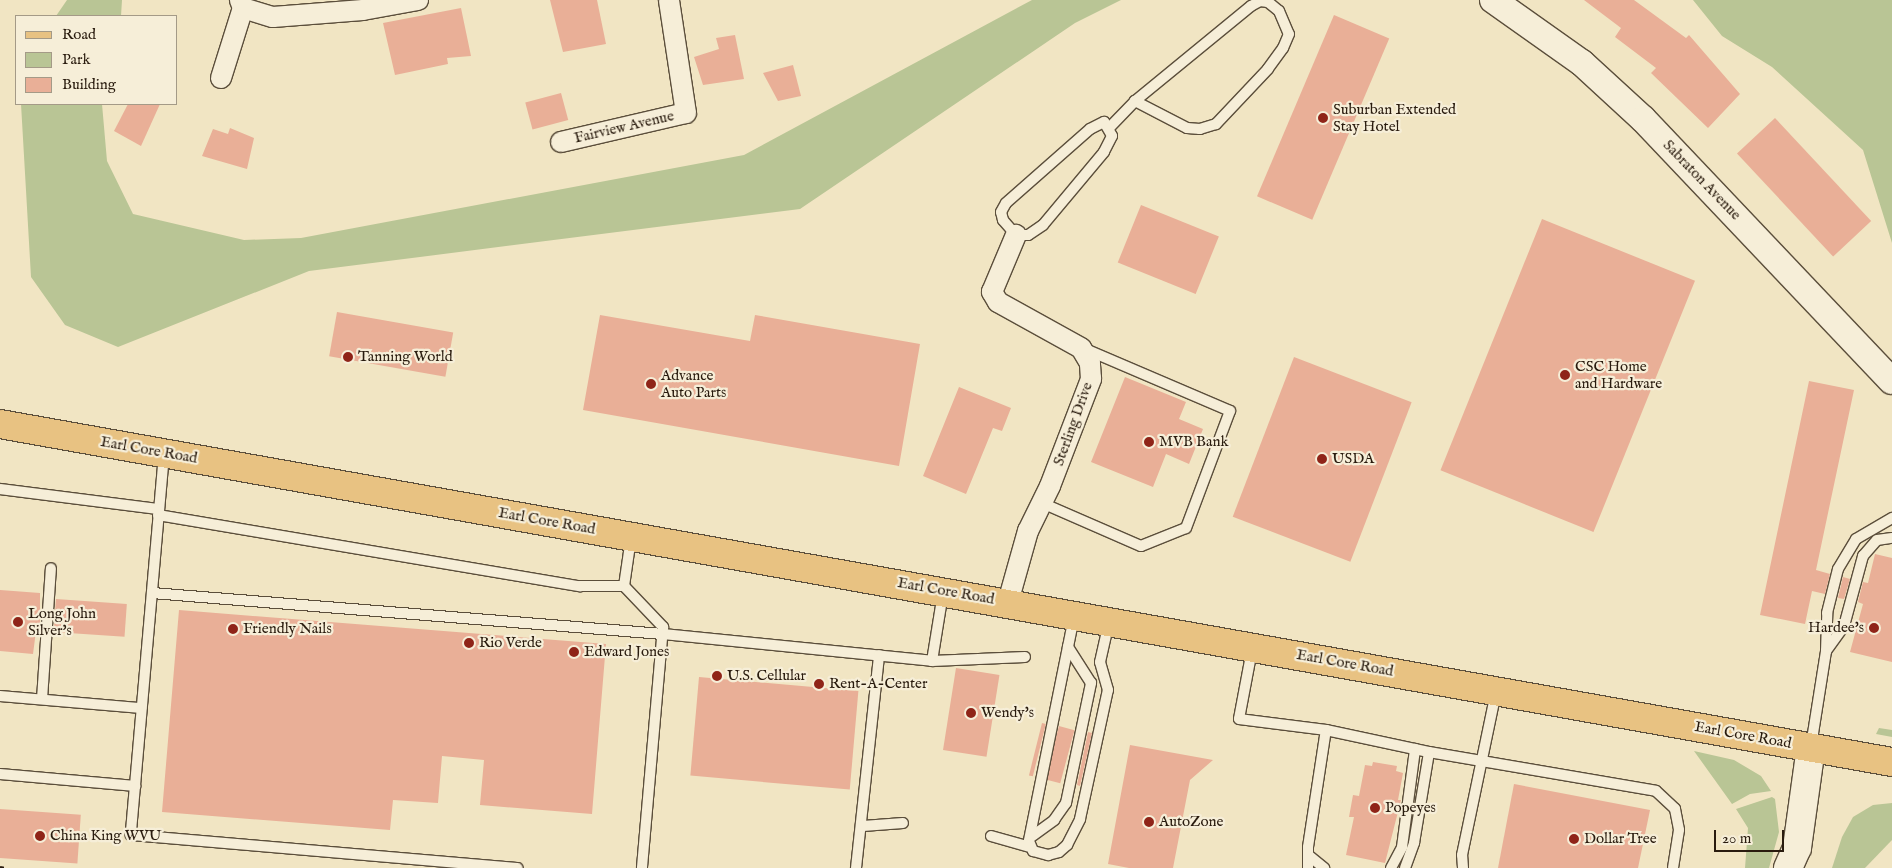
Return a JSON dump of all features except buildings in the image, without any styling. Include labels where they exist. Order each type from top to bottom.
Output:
[{"type":"main road","name":"Earl Core Road","points":[[0,424],[1110,620],[1496,692],[1892,762]]},
{"type":"main road","points":[[1788,868],[1797,848],[1810,747]]},
{"type":"street","points":[[221,78],[242,4],[273,17],[363,10],[418,0]]},
{"type":"street","name":"Fairview Avenue","points":[[561,142],[686,113],[669,0]]},
{"type":"street","name":"Sabraton Avenue","points":[[1493,0],[1582,63],[1642,119],[1892,381]]},
{"type":"street","points":[[1016,235],[992,292],[998,302],[1081,348]]},
{"type":"street","name":"Sterling Drive","points":[[1008,602],[1028,531],[1042,503],[1091,379],[1090,363],[1081,348]]},
{"type":"lane","points":[[1110,127],[1135,101],[1251,6],[1260,1],[1268,2],[1279,11],[1289,34],[1284,48],[1268,69],[1216,124],[1200,129],[1187,128],[1135,101]]},
{"type":"lane","points":[[1104,122],[1110,127],[1112,136],[1104,152],[1043,225],[1028,235],[1016,235],[1003,220],[1001,212],[1006,203],[1097,124],[1104,122]]},
{"type":"lane","points":[[1042,503],[1140,546],[1186,528],[1230,411],[1081,348]]},
{"type":"lane","points":[[164,453],[131,835],[518,868]]},
{"type":"lane","points":[[0,490],[158,512],[580,586],[624,586],[663,627],[642,868]]},
{"type":"lane","points":[[1810,747],[1826,651],[1827,613],[1838,569],[1856,539],[1892,518]]},
{"type":"lane","points":[[624,586],[632,536]]},
{"type":"lane","points":[[1826,651],[1844,626],[1863,556],[1877,540],[1892,538]]},
{"type":"lane","points":[[42,699],[51,568]]},
{"type":"lane","points":[[932,661],[944,591]]},
{"type":"lane","points":[[152,593],[663,634],[932,661],[1025,657]]},
{"type":"lane","points":[[1030,842],[1075,614]]},
{"type":"lane","points":[[991,836],[1030,842],[1048,855],[1059,852],[1067,845],[1080,819],[1108,690],[1100,662],[1110,620]]},
{"type":"lane","points":[[1253,646],[1239,718],[1326,730],[1429,752],[1656,791],[1676,809],[1679,830],[1673,868]]},
{"type":"lane","points":[[1030,842],[1054,820],[1066,803],[1091,683],[1068,647]]},
{"type":"lane","points":[[856,868],[863,826],[879,655]]},
{"type":"lane","points":[[1463,868],[1462,855],[1496,692]]},
{"type":"lane","points":[[0,696],[142,708]]},
{"type":"lane","points":[[1308,868],[1308,854],[1326,730]]},
{"type":"lane","points":[[1391,868],[1402,847],[1415,749]]},
{"type":"lane","points":[[1405,868],[1414,843],[1429,752]]},
{"type":"lane","points":[[0,774],[135,786]]},
{"type":"lane","points":[[863,826],[903,823]]},
{"type":"lane","points":[[1308,854],[1324,868]]},
{"type":"path","points":[[0,867],[6,868]]},
{"type":"green space","points":[[67,0],[122,0],[121,15],[57,15]]},
{"type":"green space","points":[[1032,0],[1121,0],[1075,23],[800,209],[309,271],[118,347],[65,325],[31,277],[21,105],[102,105],[107,161],[133,214],[244,240],[301,238],[744,155]]},
{"type":"green space","points":[[1693,0],[1892,0],[1892,243],[1863,150],[1772,67],[1722,36]]},
{"type":"green space","points":[[1879,728],[1892,730],[1892,737],[1876,734]]},
{"type":"green space","points":[[1694,751],[1734,760],[1761,776],[1771,791],[1750,794],[1732,804]]},
{"type":"green space","points":[[1772,797],[1775,799],[1779,832],[1769,868],[1745,868],[1748,828],[1736,809]]},
{"type":"green space","points":[[1892,803],[1892,840],[1865,868],[1832,868],[1842,837],[1853,817],[1873,805]]},
{"type":"place","name":"Suburban Extended Stay Hotel","points":[[1323,118]]},
{"type":"place","name":"Tanning World","points":[[348,357]]},
{"type":"place","name":"CSC Home and Hardware","points":[[1565,375]]},
{"type":"place","name":"Advance Auto Parts","points":[[651,384]]},
{"type":"place","name":"MVB Bank","points":[[1149,442]]},
{"type":"place","name":"USDA","points":[[1322,459]]},
{"type":"place","name":"Long John Silver's","points":[[18,622]]},
{"type":"place","name":"Hardee's","points":[[1874,628]]},
{"type":"place","name":"Friendly Nails","points":[[233,629]]},
{"type":"place","name":"Rio Verde","points":[[469,643]]},
{"type":"place","name":"Edward Jones","points":[[574,652]]},
{"type":"place","name":"U.S. Cellular","points":[[717,676]]},
{"type":"place","name":"Rent-A-Center","points":[[819,684]]},
{"type":"place","name":"Wendy's","points":[[971,713]]},
{"type":"place","name":"Popeyes","points":[[1375,808]]},
{"type":"place","name":"AutoZone","points":[[1149,822]]},
{"type":"place","name":"China King WVU","points":[[40,836]]},
{"type":"place","name":"Dollar Tree","points":[[1574,839]]}]
